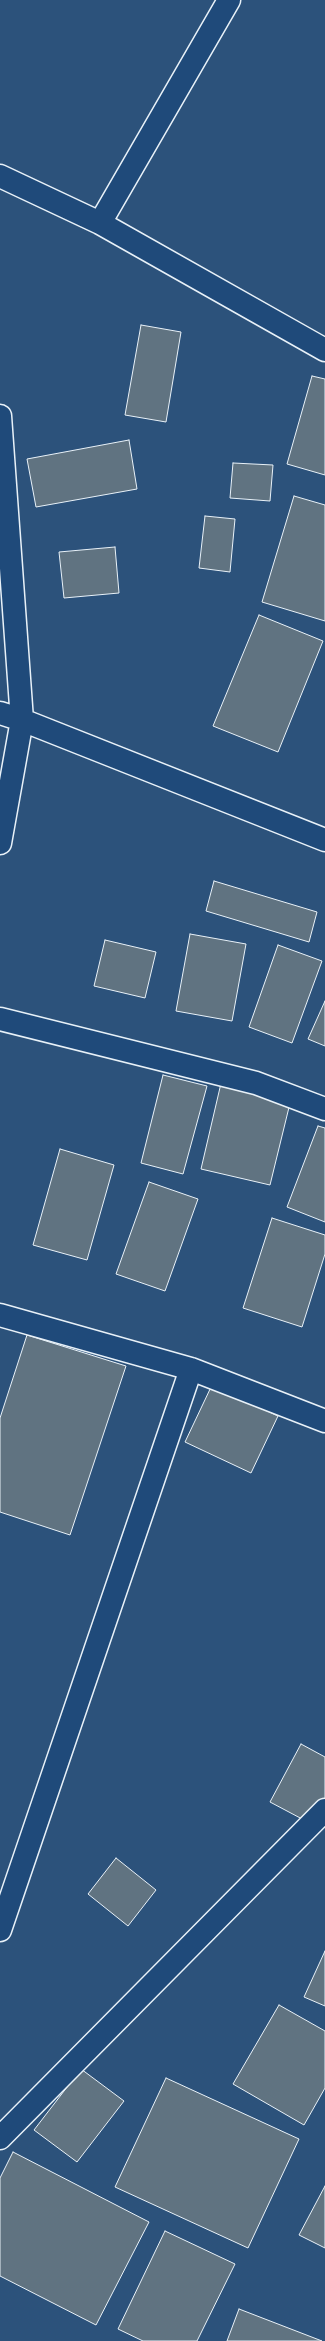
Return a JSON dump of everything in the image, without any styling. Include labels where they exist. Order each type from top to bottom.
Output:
[{"type":"street","points":[[100,223],[229,0]]},
{"type":"street","points":[[0,176],[100,223],[325,350]]},
{"type":"street","points":[[0,416],[22,720],[0,843]]},
{"type":"street","points":[[0,713],[323,832]]},
{"type":"street","points":[[0,1019],[256,1083],[325,1109]]},
{"type":"street","points":[[0,1315],[191,1369],[325,1421]]},
{"type":"street","points":[[0,1930],[3,1909],[191,1369]]},
{"type":"street","points":[[0,2138],[325,1810]]},
{"type":"building","points":[[141,325],[181,332],[166,422],[125,415]]},
{"type":"building","points":[[312,376],[325,379],[325,475],[287,464]]},
{"type":"building","points":[[129,440],[137,489],[36,507],[27,459]]},
{"type":"building","points":[[233,463],[273,465],[270,501],[230,498]]},
{"type":"building","points":[[294,496],[325,505],[325,621],[262,602]]},
{"type":"building","points":[[205,516],[235,519],[230,572],[199,568]]},
{"type":"building","points":[[115,547],[119,593],[64,598],[59,552]]},
{"type":"building","points":[[259,615],[323,641],[278,752],[213,726]]},
{"type":"building","points":[[214,881],[317,912],[309,942],[206,911]]},
{"type":"building","points":[[190,934],[246,944],[232,1021],[176,1011]]},
{"type":"building","points":[[105,940],[156,952],[145,998],[94,986]]},
{"type":"building","points":[[278,945],[322,961],[292,1043],[249,1027]]},
{"type":"building","points":[[325,1001],[325,1046],[308,1039]]},
{"type":"building","points":[[163,1075],[207,1086],[183,1174],[141,1163]]},
{"type":"building","points":[[222,1079],[292,1095],[270,1185],[201,1169]]},
{"type":"building","points":[[318,1126],[325,1128],[325,1222],[287,1207]]},
{"type":"building","points":[[60,1149],[114,1165],[87,1260],[33,1245]]},
{"type":"building","points":[[149,1182],[198,1199],[165,1291],[116,1274]]},
{"type":"building","points":[[272,1218],[325,1235],[325,1254],[302,1327],[243,1308]]},
{"type":"building","points":[[27,1335],[126,1366],[70,1535],[0,1512],[0,1418]]},
{"type":"building","points":[[212,1385],[278,1416],[251,1473],[185,1442]]},
{"type":"building","points":[[301,1744],[325,1757],[325,1820],[321,1829],[270,1802]]},
{"type":"building","points":[[116,1858],[156,1890],[128,1926],[88,1894]]},
{"type":"building","points":[[325,1951],[325,2006],[304,1997]]},
{"type":"building","points":[[279,2005],[325,2031],[325,2088],[304,2125],[233,2084]]},
{"type":"building","points":[[81,2069],[124,2101],[77,2162],[34,2130]]},
{"type":"building","points":[[166,2078],[299,2139],[248,2248],[115,2187]]},
{"type":"building","points":[[13,2152],[149,2222],[96,2325],[0,2276],[0,2178]]},
{"type":"building","points":[[325,2186],[325,2248],[299,2235]]},
{"type":"building","points":[[165,2231],[235,2264],[197,2341],[143,2341],[118,2329]]},
{"type":"building","points":[[239,2309],[322,2341],[227,2341]]}]
